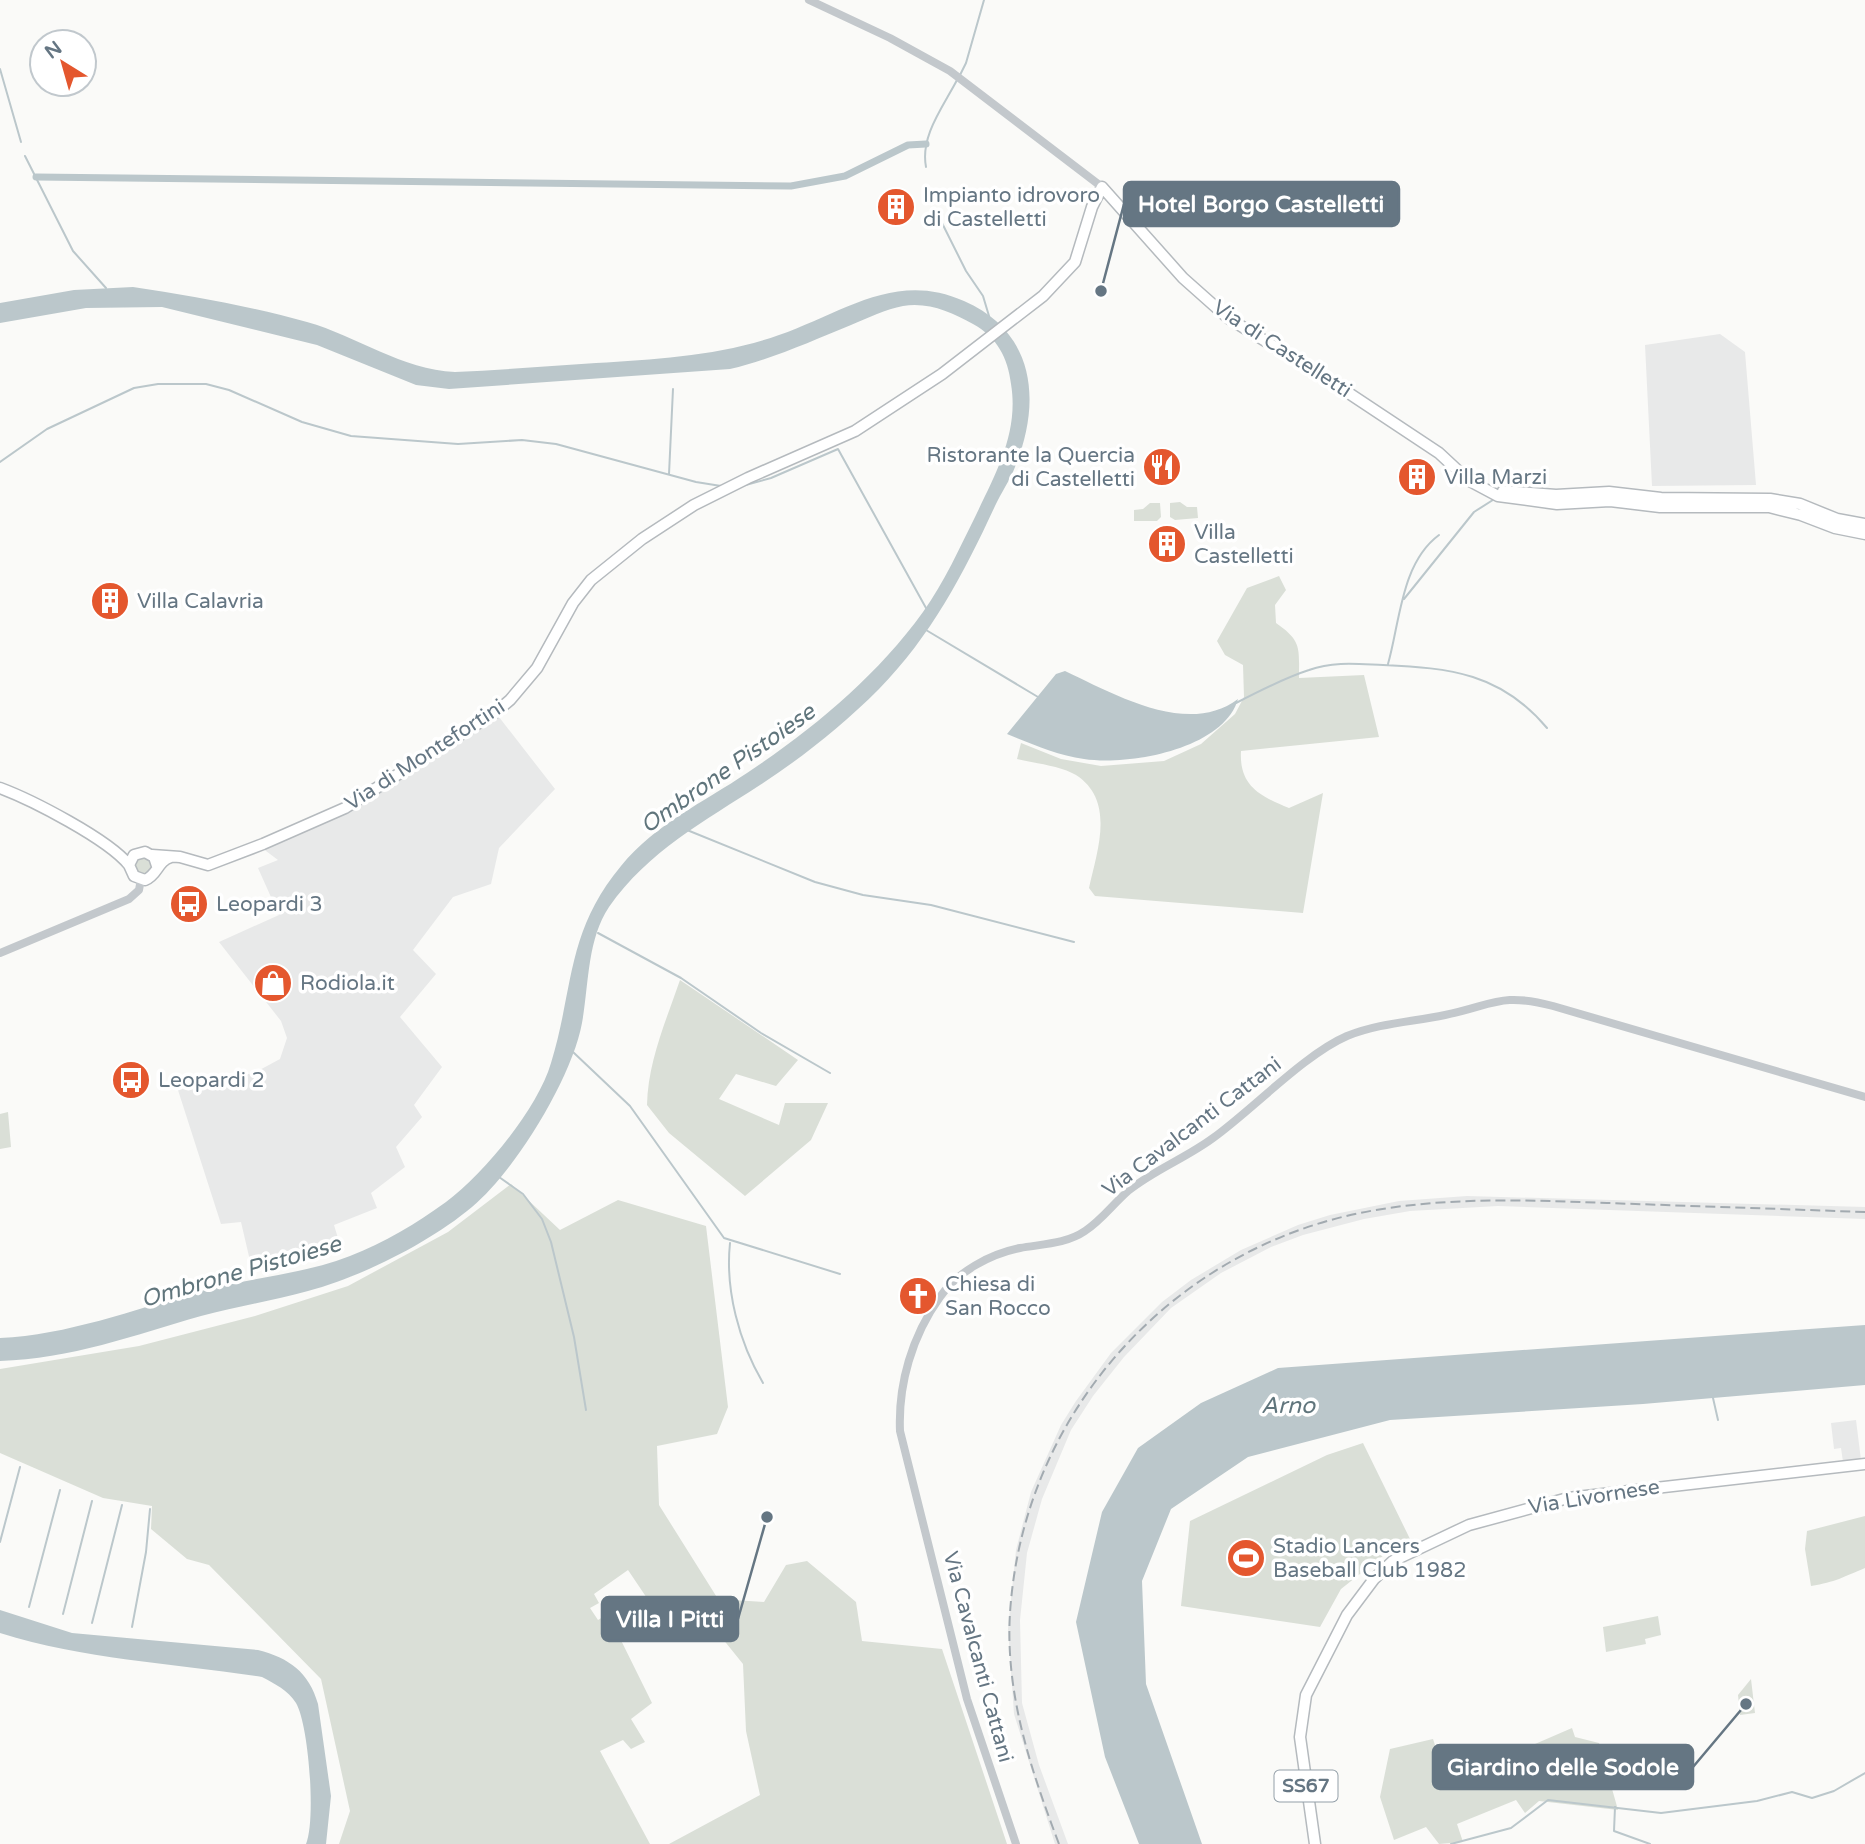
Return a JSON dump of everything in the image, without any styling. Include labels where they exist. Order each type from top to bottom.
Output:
[{"type":"main road","name":"Via di Montefortini","points":[[112,849],[134,855],[141,852],[172,856],[205,865],[217,863],[345,808],[387,784],[510,700],[537,668],[573,603],[591,580],[642,539],[694,505],[748,478],[856,431],[984,343],[1053,287],[1075,262],[1092,208],[1102,187]]},
{"type":"main road","name":"Via di Castelletti","points":[[1102,187],[1184,278],[1228,318],[1409,433],[1482,488],[1498,496],[1557,504],[1611,501],[1660,507],[1769,507],[1835,528],[1865,534]]},
{"type":"main road","points":[[1482,488],[1556,495],[1609,492],[1661,498],[1770,499],[1800,504],[1837,519],[1865,524]]},
{"type":"main road","points":[[0,788],[44,807],[112,849],[129,865],[134,876],[141,879],[152,877],[157,866],[172,856]]},
{"type":"main road","points":[[129,865],[134,855]]},
{"type":"main road","points":[[152,855],[157,866]]},
{"type":"main road","name":"Via Livornese","points":[[1315,1844],[1300,1727],[1306,1695],[1321,1661],[1357,1600],[1388,1565],[1431,1541],[1519,1509],[1567,1498],[1865,1464]]},
{"type":"street","points":[[809,0],[879,32],[950,71],[1102,187]]},
{"type":"street","points":[[0,953],[129,899],[139,890],[141,879]]},
{"type":"street","name":"Via Cavalcanti Cattani","points":[[1016,1844],[967,1699],[900,1431],[899,1401],[909,1358],[940,1296],[974,1267],[1016,1249],[1070,1239],[1083,1233],[1140,1181],[1211,1139],[1344,1038],[1375,1026],[1446,1015],[1514,998],[1577,1012],[1865,1097]]},
{"type":"shaded area","points":[[1720,334],[1745,352],[1756,485],[1652,486],[1645,345]]},
{"type":"shaded area","points":[[1180,502],[1187,507],[1197,507],[1198,518],[1175,520],[1170,517],[1170,503]]},
{"type":"shaded area","points":[[1150,503],[1160,503],[1161,517],[1157,521],[1134,521],[1134,510],[1143,509]]},
{"type":"shaded area","points":[[1279,576],[1286,590],[1275,605],[1276,623],[1295,640],[1299,678],[1364,675],[1379,737],[1241,751],[1241,763],[1248,781],[1269,799],[1289,808],[1323,793],[1303,913],[1095,896],[1089,888],[1099,843],[1100,812],[1096,798],[1088,786],[1070,772],[1017,759],[1021,743],[1061,759],[1101,766],[1164,761],[1201,744],[1235,714],[1244,697],[1243,665],[1225,655],[1217,641],[1247,588]]},
{"type":"shaded area","points":[[499,717],[555,789],[499,848],[491,884],[453,897],[413,950],[436,974],[400,1017],[442,1067],[414,1105],[422,1117],[396,1147],[405,1167],[371,1193],[377,1208],[334,1225],[341,1248],[251,1265],[241,1222],[221,1224],[177,1087],[254,1073],[280,1059],[287,1038],[281,1021],[219,942],[279,915],[258,868],[278,860],[262,848],[331,820]]},
{"type":"shaded area","points":[[141,858],[147,858],[152,866],[150,872],[141,874],[136,869],[136,863]]},
{"type":"shaded area","points":[[680,980],[798,1060],[776,1086],[736,1074],[719,1099],[779,1125],[785,1103],[828,1103],[811,1140],[745,1196],[669,1133],[647,1105],[654,1057]]},
{"type":"shaded area","points":[[8,1112],[11,1147],[0,1149],[0,1114]]},
{"type":"shaded area","points":[[511,1184],[560,1230],[618,1200],[706,1226],[728,1407],[717,1434],[657,1446],[659,1505],[718,1599],[764,1602],[786,1565],[807,1561],[856,1602],[862,1641],[942,1649],[1007,1844],[669,1844],[760,1795],[746,1731],[743,1664],[693,1602],[663,1622],[628,1570],[594,1594],[599,1603],[590,1608],[598,1620],[608,1614],[652,1703],[631,1719],[645,1742],[631,1749],[623,1740],[600,1751],[650,1844],[339,1844],[350,1811],[321,1679],[209,1565],[187,1559],[151,1529],[152,1506],[103,1498],[0,1453],[0,1369],[139,1346],[255,1316],[348,1286],[448,1232]]},
{"type":"shaded area","points":[[1467,1196],[1865,1207],[1865,1219],[1498,1206],[1410,1211],[1364,1219],[1303,1235],[1271,1247],[1221,1273],[1171,1308],[1124,1357],[1093,1396],[1071,1430],[1042,1499],[1027,1553],[1020,1620],[1022,1703],[1039,1765],[1068,1844],[1055,1844],[1014,1714],[1008,1629],[1016,1550],[1031,1492],[1061,1425],[1076,1401],[1111,1353],[1162,1302],[1191,1280],[1241,1250],[1298,1225],[1330,1215],[1399,1201]]},
{"type":"shaded area","points":[[1856,1420],[1861,1460],[1843,1462],[1841,1448],[1834,1449],[1831,1423]]},
{"type":"shaded area","points":[[1363,1443],[1410,1539],[1389,1551],[1341,1589],[1320,1627],[1181,1606],[1190,1521],[1327,1455]]},
{"type":"shaded area","points":[[1865,1516],[1865,1568],[1833,1581],[1811,1586],[1805,1549],[1807,1531]]},
{"type":"shaded area","points":[[1658,1616],[1661,1635],[1645,1639],[1646,1644],[1606,1652],[1603,1627]]},
{"type":"shaded area","points":[[1751,1679],[1755,1713],[1740,1715],[1738,1695]]},
{"type":"shaded area","points":[[1572,1728],[1575,1737],[1599,1743],[1618,1810],[1539,1801],[1525,1813],[1516,1800],[1457,1824],[1463,1842],[1439,1844],[1426,1827],[1394,1840],[1380,1797],[1390,1749],[1433,1739],[1447,1782]]},
{"type":"water","points":[[133,287],[286,316],[326,328],[398,359],[435,370],[455,372],[642,360],[712,352],[779,335],[847,306],[892,292],[915,290],[939,293],[964,301],[988,314],[1006,331],[1018,350],[1026,371],[1028,418],[1011,477],[971,555],[945,603],[898,669],[851,715],[807,752],[659,853],[624,887],[609,907],[596,934],[582,1023],[567,1070],[523,1147],[489,1191],[472,1207],[415,1246],[372,1268],[328,1285],[201,1316],[77,1351],[0,1361],[0,1338],[75,1327],[197,1292],[312,1268],[350,1256],[412,1225],[461,1190],[508,1139],[544,1081],[558,1036],[581,938],[603,890],[634,851],[649,838],[772,756],[819,720],[864,680],[905,636],[938,589],[964,540],[998,468],[1012,419],[1013,402],[1009,374],[1004,357],[995,342],[981,329],[965,320],[940,309],[922,305],[890,309],[792,349],[730,369],[449,389],[416,385],[317,345],[162,307],[86,308],[0,323],[0,303],[74,290]]},
{"type":"water","points":[[1065,671],[1128,700],[1174,713],[1197,714],[1218,710],[1238,699],[1229,716],[1195,742],[1173,750],[1125,760],[1074,757],[1007,734],[1056,674]]},
{"type":"water","name":"Arno","points":[[1865,1325],[1865,1385],[1643,1404],[1390,1420],[1248,1457],[1171,1509],[1142,1581],[1146,1684],[1202,1844],[1139,1844],[1105,1757],[1076,1622],[1102,1512],[1138,1448],[1201,1403],[1278,1368]]},
{"type":"water","points":[[0,1610],[72,1633],[258,1650],[288,1662],[309,1683],[318,1704],[331,1796],[326,1844],[306,1844],[311,1795],[308,1751],[301,1714],[296,1703],[281,1688],[262,1677],[97,1655],[0,1633]]},
{"type":"waterway","points":[[960,75],[984,0]]},
{"type":"waterway","points":[[0,69],[21,142]]},
{"type":"waterway","points":[[926,167],[929,133],[957,80]]},
{"type":"waterway","points":[[36,177],[791,186],[845,176],[908,145],[926,144]]},
{"type":"waterway","points":[[25,156],[73,251],[106,288]]},
{"type":"waterway","points":[[938,215],[966,271],[983,296],[989,316]]},
{"type":"waterway","points":[[0,462],[47,429],[134,388],[158,384],[206,384],[229,390],[302,422],[351,436],[458,444],[522,440],[556,444],[696,482],[721,486]]},
{"type":"waterway","points":[[669,474],[673,389]]},
{"type":"waterway","points":[[742,486],[771,478],[838,449],[926,608]]},
{"type":"waterway","points":[[1404,599],[1474,512],[1496,498]]},
{"type":"waterway","points":[[1388,664],[1409,577],[1426,547],[1439,535]]},
{"type":"waterway","points":[[926,630],[1038,697]]},
{"type":"waterway","points":[[1236,703],[1318,667],[1346,664],[1407,666],[1452,672],[1493,685],[1511,695],[1547,728]]},
{"type":"waterway","points":[[687,830],[815,882],[863,895],[931,905],[1074,942]]},
{"type":"waterway","points":[[598,933],[681,978],[761,1033],[830,1073]]},
{"type":"waterway","points":[[573,1052],[630,1106],[724,1238],[840,1274]]},
{"type":"waterway","points":[[499,1177],[523,1194],[542,1219],[551,1242],[574,1337],[586,1410]]},
{"type":"waterway","points":[[730,1243],[730,1279],[736,1315],[747,1350],[763,1383]]},
{"type":"waterway","points":[[1713,1398],[1718,1420]]},
{"type":"waterway","points":[[0,1542],[20,1467]]},
{"type":"waterway","points":[[29,1607],[60,1490]]},
{"type":"waterway","points":[[63,1614],[92,1501]]},
{"type":"waterway","points":[[92,1623],[122,1505]]},
{"type":"waterway","points":[[132,1627],[146,1552],[150,1509]]},
{"type":"waterway","points":[[1451,1844],[1511,1828],[1548,1800],[1661,1813],[1757,1801],[1792,1792],[1812,1798],[1834,1791],[1865,1773]]},
{"type":"waterway","points":[[1615,1807],[1614,1831],[1650,1844]]},
{"type":"railway","points":[[1059,1844],[1022,1731],[1012,1673],[1010,1613],[1021,1539],[1045,1469],[1079,1405],[1123,1348],[1176,1298],[1237,1258],[1304,1228],[1376,1210],[1405,1206],[1520,1200],[1865,1212]]},
{"type":"place","name":"Impianto idrovoro di Castelletti","points":[[896,207]]},
{"type":"place","name":"Hotel Borgo Castelletti","points":[[1101,291]]},
{"type":"place","name":"Ristorante la Quercia di Castelletti","points":[[1162,467]]},
{"type":"place","name":"Villa Marzi","points":[[1417,477]]},
{"type":"place","name":"Villa Castelletti","points":[[1167,544]]},
{"type":"place","name":"Villa Calavria","points":[[110,601]]},
{"type":"place","name":"Leopardi 3","points":[[189,904]]},
{"type":"place","name":"Rodiola.it","points":[[273,983]]},
{"type":"place","name":"Leopardi 2","points":[[131,1080]]},
{"type":"place","name":"Chiesa di San Rocco","points":[[918,1296]]},
{"type":"place","name":"Villa I Pitti","points":[[767,1517]]},
{"type":"place","name":"Stadio Lancers Baseball Club 1982","points":[[1246,1558]]},
{"type":"place","name":"Giardino delle Sodole","points":[[1746,1704]]},
{"type":"water label","name":"Ombrone Pistoiese","points":[[728,769]]},
{"type":"water label","name":"Ombrone Pistoiese","points":[[241,1272]]}]
